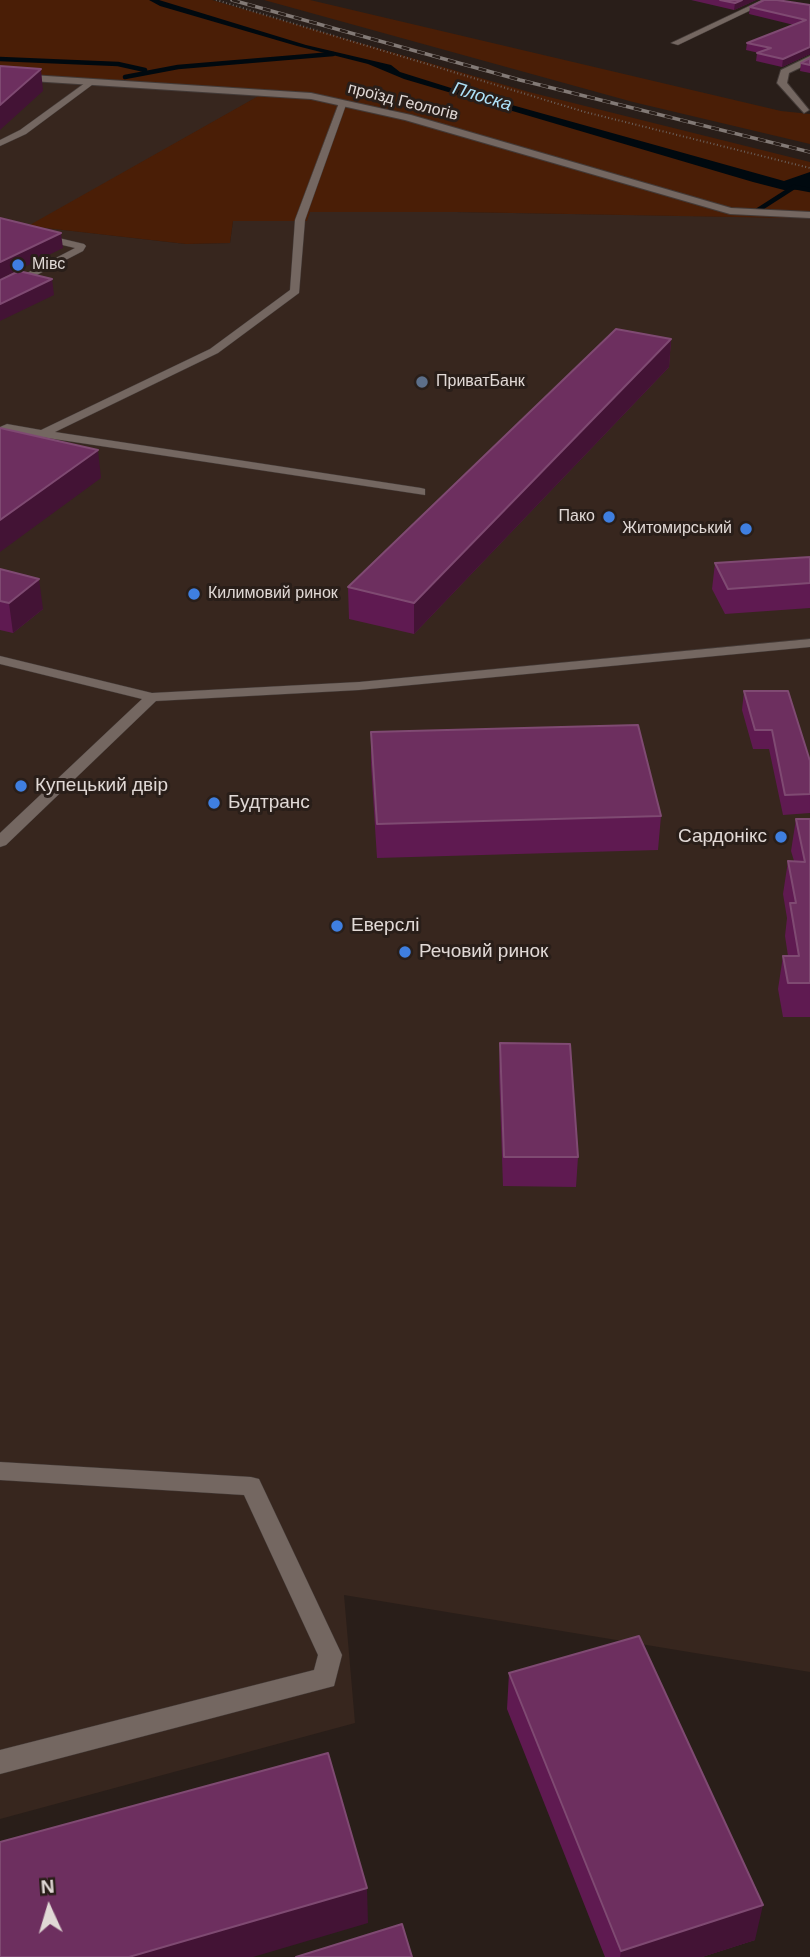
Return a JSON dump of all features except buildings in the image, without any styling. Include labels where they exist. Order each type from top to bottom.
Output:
[{"type":"street","points":[[804,110],[782,83],[784,72],[810,59]]},
{"type":"street","name":"проїзд Геологів","points":[[0,76],[311,96],[407,117],[730,211],[810,215]]},
{"type":"lane","points":[[676,43],[771,1]]},
{"type":"lane","points":[[0,144],[23,132],[92,82]]},
{"type":"lane","points":[[43,433],[214,351],[295,291],[300,220],[343,102]]},
{"type":"lane","points":[[0,227],[81,246],[80,249],[0,290]]},
{"type":"lane","points":[[0,431],[7,428],[43,433],[421,492]]},
{"type":"lane","points":[[0,660],[152,697],[359,686],[810,643]]},
{"type":"lane","points":[[0,842],[152,697]]},
{"type":"lane","points":[[0,1471],[251,1486],[330,1656],[325,1678],[0,1762]]},
{"type":"path","points":[[216,0],[510,90],[671,135],[809,168]]},
{"type":"shaded area","points":[[0,0],[212,0],[529,92],[810,162],[810,215],[788,215],[789,218],[310,212],[307,221],[233,221],[230,243],[186,244],[28,226],[269,90],[0,75]]},
{"type":"shaded area","points":[[264,0],[310,0],[781,111],[810,114],[810,144],[633,102]]},
{"type":"shaded area","name":"Речовий ринок","points":[[0,78],[263,94],[30,226],[186,244],[230,243],[233,221],[306,221],[310,212],[810,218],[810,1672],[344,1595],[355,1723],[0,1819]]},
{"type":"water","name":"Плоска","points":[[149,0],[159,0],[306,45],[391,65],[400,72],[451,88],[784,181],[810,172],[810,189],[784,190],[753,182],[404,79],[368,64],[160,6]]},
{"type":"waterway","points":[[125,77],[178,67],[333,54]]},
{"type":"waterway","points":[[0,59],[118,64],[145,70]]},
{"type":"waterway","points":[[755,212],[794,187],[810,190]]},
{"type":"railway","points":[[232,0],[520,80],[810,152]]},
{"type":"place","name":"Мівс","points":[[18,265]]},
{"type":"place","name":"ПриватБанк","points":[[422,382]]},
{"type":"place","name":"Пако","points":[[609,517]]},
{"type":"place","name":"Житомирський","points":[[746,529]]},
{"type":"place","name":"Килимовий ринок","points":[[194,594]]},
{"type":"place","name":"Купецький двір","points":[[21,786]]},
{"type":"place","name":"Будтранс","points":[[214,803]]},
{"type":"place","name":"Сардонікс","points":[[781,837]]},
{"type":"place","name":"Еверслі","points":[[337,926]]},
{"type":"place","name":"Речовий ринок","points":[[405,952]]}]
